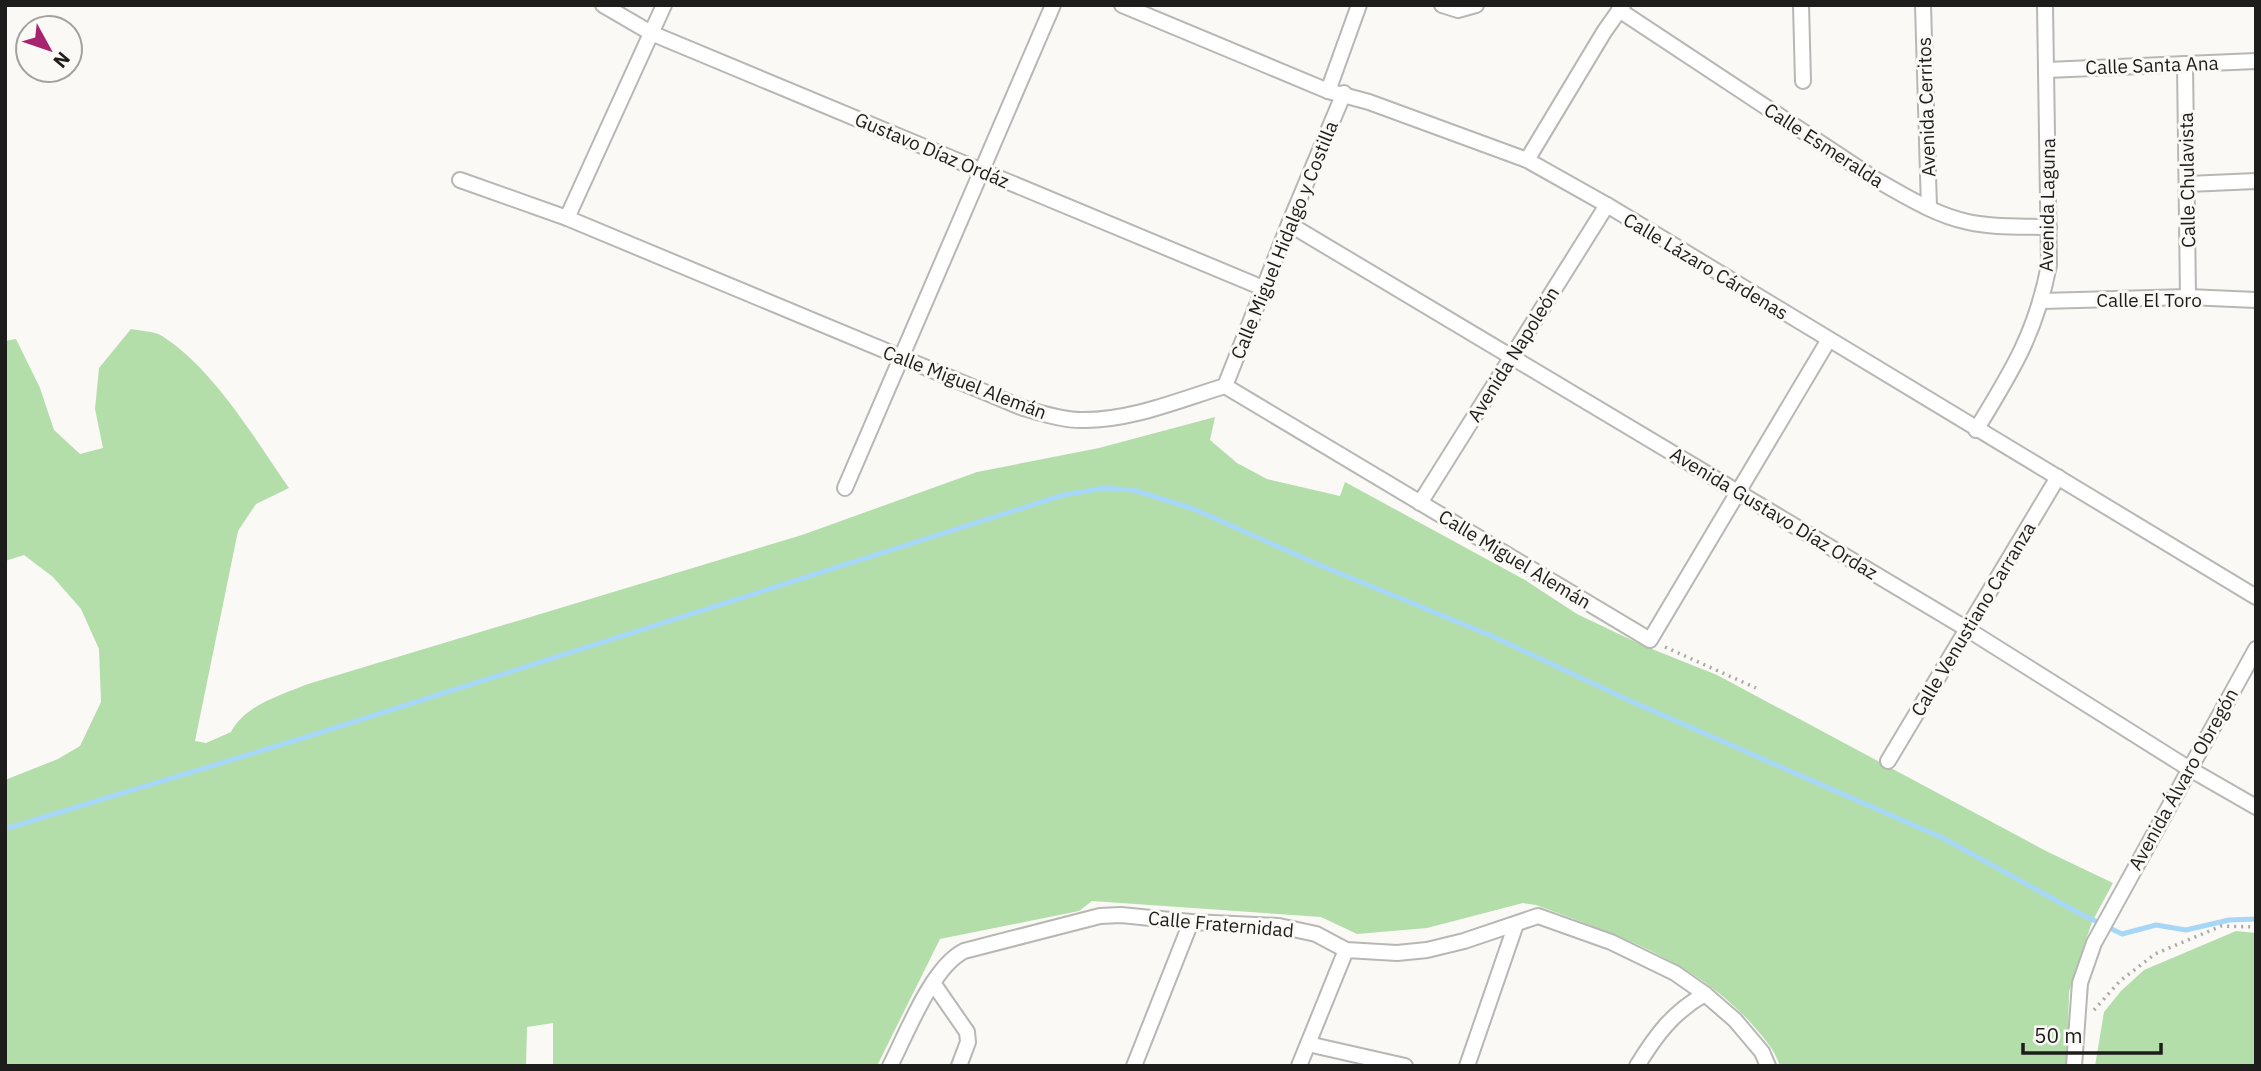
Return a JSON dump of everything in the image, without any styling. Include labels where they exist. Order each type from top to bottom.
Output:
[{"type":"street","name":"Gustavo Díaz Ordáz","points":[[603,5],[652,33],[1263,288]]},
{"type":"street","points":[[566,218],[664,5]]},
{"type":"street","points":[[845,488],[1053,5]]},
{"type":"street","name":"Calle Lázaro Cárdenas","points":[[1122,5],[1328,91],[1344,93],[1527,160],[2256,597]]},
{"type":"street","name":"Calle Miguel Hidalgo y Costilla","points":[[1328,91],[1359,5]]},
{"type":"street","points":[[1442,5],[1458,10],[1476,5]]},
{"type":"street","points":[[1801,5],[1803,81]]},
{"type":"street","name":"Avenida Cerritos","points":[[1923,5],[1928,208]]},
{"type":"street","name":"Avenida Laguna","points":[[1976,430],[2028,340],[2042,301],[2049,265],[2045,5]]},
{"type":"street","points":[[1527,160],[1621,7]]},
{"type":"street","name":"Calle Esmeralda","points":[[1621,7],[1875,179],[1928,208],[1968,222],[2049,227]]},
{"type":"street","name":"Calle Santa Ana","points":[[2047,69],[2256,61]]},
{"type":"street","name":"Calle Chulavista","points":[[2185,64],[2189,297]]},
{"type":"street","name":"Calle Miguel Hidalgo y Costilla","points":[[1225,386],[1344,93]]},
{"type":"street","name":"Calle Miguel Alemán","points":[[460,180],[566,218],[1023,408],[1054,417],[1081,420],[1120,417],[1225,386],[1650,640]]},
{"type":"street","points":[[2188,184],[2256,181]]},
{"type":"street","name":"Avenida Napoleón","points":[[1420,503],[1606,205]]},
{"type":"street","name":"Avenida Gustavo Díaz Ordaz","points":[[1289,224],[1967,629],[2188,768],[2256,807]]},
{"type":"street","name":"Calle El Toro","points":[[2042,301],[2189,297],[2256,302]]},
{"type":"street","points":[[1650,640],[1829,341]]},
{"type":"street","name":"Calle Venustiano Carranza","points":[[1888,761],[2057,477]]},
{"type":"street","name":"Avenida Álvaro Obregón","points":[[2074,1066],[2080,983],[2094,943],[2188,768],[2256,649]]},
{"type":"street","name":"Calle Fraternidad","points":[[890,1066],[933,983],[944,965],[954,956],[1004,940],[1100,916],[1121,915],[1298,929],[1315,934],[1346,950],[1397,953],[1427,950],[1464,941],[1538,916],[1588,933],[1675,973],[1705,994],[1750,1035],[1768,1066]]},
{"type":"street","points":[[1134,1066],[1191,922]]},
{"type":"street","points":[[1467,1066],[1516,924]]},
{"type":"street","points":[[1298,1066],[1346,950]]},
{"type":"street","points":[[933,983],[968,1032],[968,1042],[959,1066]]},
{"type":"street","points":[[1637,1066],[1656,1035],[1674,1015],[1705,994]]},
{"type":"street","points":[[1308,1044],[1405,1066]]},
{"type":"path","points":[[1650,640],[1756,688]]},
{"type":"path","points":[[2076,1029],[2120,981],[2155,954],[2221,926],[2256,927]]},
{"type":"green space","points":[[131,329],[162,336],[199,366],[232,406],[289,488],[256,504],[238,531],[195,741],[206,743],[231,732],[254,708],[308,684],[802,535],[977,472],[1099,448],[1215,417],[1210,440],[1237,463],[1267,479],[1340,496],[1345,482],[1525,580],[1577,614],[1642,645],[1717,675],[2048,852],[2113,883],[2092,922],[2069,992],[2067,1066],[1780,1066],[1771,1048],[1750,1022],[1703,981],[1623,938],[1536,905],[1523,903],[1427,928],[1357,934],[1321,917],[1092,901],[1079,911],[940,939],[877,1066],[553,1066],[553,1023],[527,1027],[526,1066],[5,1066],[5,780],[58,759],[80,746],[101,702],[99,649],[81,609],[53,577],[24,555],[5,561],[5,341],[16,339],[40,388],[54,430],[80,454],[103,448],[95,409],[99,368]]},
{"type":"green space","points":[[2236,931],[2256,933],[2256,1066],[2095,1066],[2104,1012],[2121,991],[2144,970]]},
{"type":"waterway","points":[[5,829],[306,737],[1063,495],[1104,488],[1133,490],[1194,509],[1317,564],[1492,636],[1626,699],[1943,838],[2122,934],[2156,925],[2186,930],[2229,920],[2256,919]]}]
